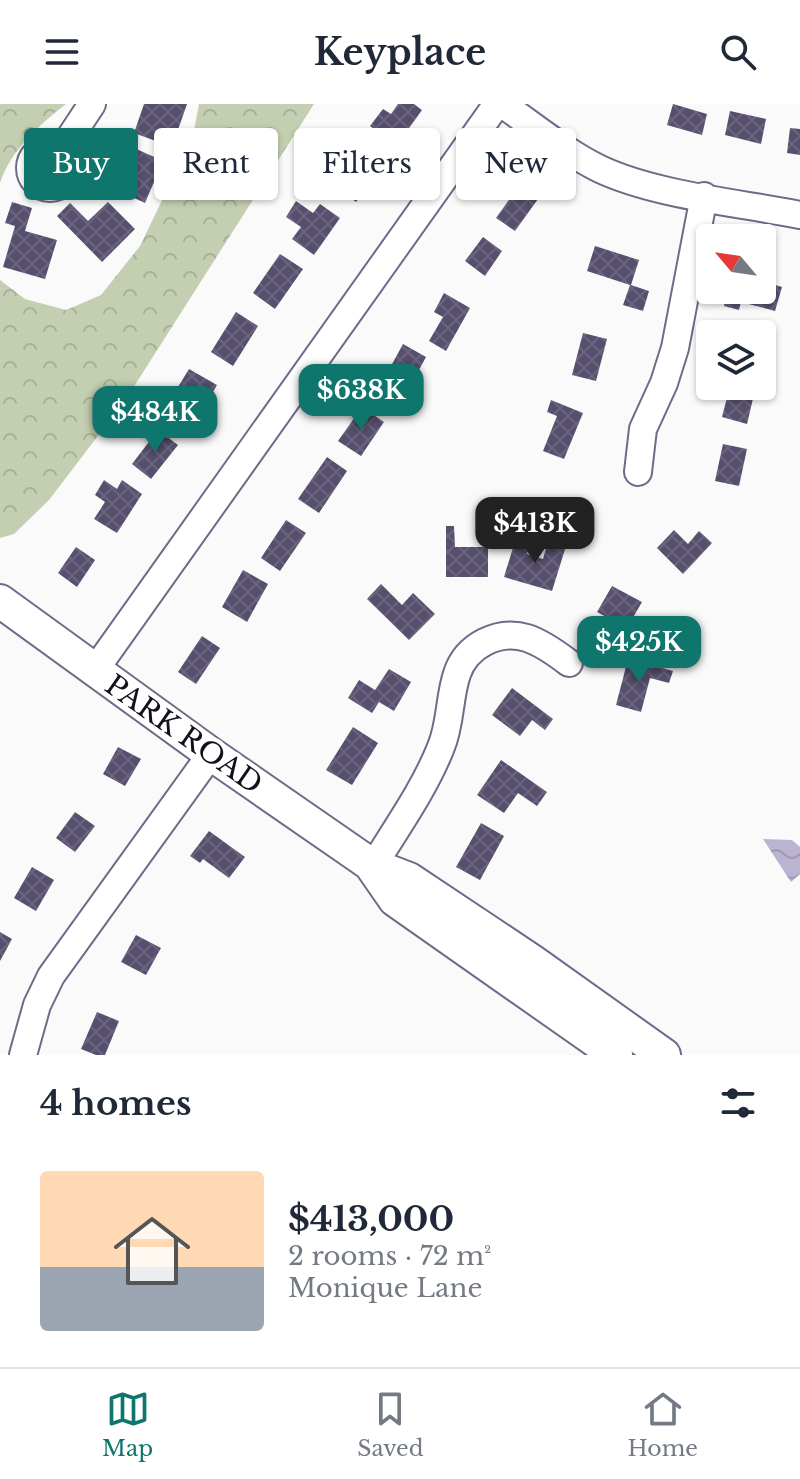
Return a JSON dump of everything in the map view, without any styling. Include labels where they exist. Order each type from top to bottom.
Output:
[{"type":"main road","name":"PARK ROAD","points":[[0,601],[211,754],[370,864],[409,879],[664,1055]]},
{"type":"main road","name":"PARK ROAD","points":[[370,864],[395,900],[616,1055]]},
{"type":"street","points":[[76,128],[92,104]]},
{"type":"street","points":[[95,670],[499,104],[571,153],[602,170],[634,181],[800,215]]},
{"type":"street","points":[[638,472],[643,429],[664,383],[675,348],[704,196]]},
{"type":"street","points":[[370,864],[388,843],[439,752],[451,712],[456,676],[473,649],[487,640],[504,636],[521,637],[550,649],[569,663]]},
{"type":"street","points":[[23,1055],[37,1005],[51,976],[211,754]]},
{"type":"green space","points":[[0,104],[66,104],[38,128],[24,128],[24,143],[11,160],[0,183]]},
{"type":"green space","points":[[199,104],[314,104],[299,128],[294,128],[294,135],[278,160],[278,128],[194,128]]},
{"type":"green space","points":[[162,200],[253,200],[126,399],[49,500],[14,534],[0,538],[0,280],[25,299],[66,310],[101,295],[140,246]]},
{"type":"water","points":[[763,839],[792,840],[800,847],[800,874],[791,882]]},
{"type":"building","points":[[144,104],[187,104],[179,128],[154,128],[154,140],[138,134],[136,128]]},
{"type":"building","points":[[398,104],[414,104],[422,110],[409,128],[370,126],[383,109],[391,114]]},
{"type":"building","points":[[673,104],[707,114],[702,135],[667,125]]},
{"type":"building","points":[[730,111],[766,119],[761,144],[725,135]]},
{"type":"building","points":[[790,128],[800,129],[800,155],[787,153]]},
{"type":"building","points":[[138,150],[154,157],[154,182],[145,203],[138,200]]},
{"type":"building","points":[[509,200],[537,200],[515,231],[496,218]]},
{"type":"building","points":[[296,201],[313,213],[320,204],[340,218],[314,255],[292,239],[301,227],[286,217]]},
{"type":"building","points":[[12,202],[32,208],[25,231],[57,240],[45,279],[3,267],[15,226],[5,223]]},
{"type":"building","points":[[108,202],[135,229],[102,262],[57,216],[70,203],[88,221]]},
{"type":"building","points":[[483,237],[502,251],[485,276],[465,261]]},
{"type":"building","points":[[595,246],[639,260],[631,285],[649,291],[643,311],[623,305],[630,285],[587,271]]},
{"type":"building","points":[[280,254],[303,269],[275,309],[253,293]]},
{"type":"building","points":[[776,285],[782,287],[775,311],[749,304],[776,304]]},
{"type":"building","points":[[444,293],[470,308],[446,351],[429,341],[443,317],[434,312]]},
{"type":"building","points":[[724,304],[740,304],[739,310]]},
{"type":"building","points":[[236,312],[258,326],[233,366],[211,352]]},
{"type":"building","points":[[583,333],[607,339],[596,381],[572,375]]},
{"type":"building","points":[[403,344],[426,357],[407,392],[384,379]]},
{"type":"building","points":[[189,369],[217,385],[195,422],[174,410],[186,391],[178,387]]},
{"type":"building","points":[[551,400],[583,413],[564,459],[543,451],[557,416],[547,412]]},
{"type":"building","points":[[726,400],[753,400],[747,424],[722,417]]},
{"type":"building","points":[[362,407],[384,422],[361,456],[338,441]]},
{"type":"building","points":[[158,430],[178,445],[151,479],[132,464]]},
{"type":"building","points":[[723,444],[747,449],[739,486],[715,481]]},
{"type":"building","points":[[327,457],[347,471],[319,513],[298,499]]},
{"type":"building","points":[[104,480],[117,489],[122,480],[142,494],[117,533],[94,519],[105,502],[95,495]]},
{"type":"building","points":[[286,520],[306,533],[280,571],[261,558]]},
{"type":"building","points":[[446,526],[454,526],[455,547],[488,547],[488,577],[446,577]]},
{"type":"building","points":[[674,530],[688,544],[699,531],[712,543],[683,574],[657,548]]},
{"type":"building","points":[[516,538],[530,543],[527,554],[543,559],[548,541],[566,546],[552,591],[504,577]]},
{"type":"building","points":[[76,547],[95,560],[77,587],[58,573]]},
{"type":"building","points":[[243,570],[268,584],[247,622],[222,607]]},
{"type":"building","points":[[381,584],[402,605],[413,593],[435,614],[409,640],[367,599]]},
{"type":"building","points":[[612,586],[642,602],[627,628],[597,612]]},
{"type":"building","points":[[202,636],[220,648],[196,684],[178,672]]},
{"type":"building","points":[[628,659],[673,671],[669,683],[650,678],[641,712],[616,705]]},
{"type":"building","points":[[389,669],[411,682],[394,711],[379,702],[372,713],[348,698],[359,680],[375,690]]},
{"type":"building","points":[[512,688],[553,719],[545,730],[532,720],[520,736],[492,715]]},
{"type":"building","points":[[353,727],[378,743],[352,785],[326,770]]},
{"type":"building","points":[[118,747],[141,759],[125,786],[103,774]]},
{"type":"building","points":[[501,760],[547,792],[537,806],[518,793],[504,813],[477,795]]},
{"type":"building","points":[[75,812],[95,826],[75,852],[56,838]]},
{"type":"building","points":[[481,823],[504,836],[480,880],[456,867]]},
{"type":"building","points":[[209,831],[245,857],[229,878],[203,859],[200,863],[190,856]]},
{"type":"building","points":[[32,867],[54,880],[36,911],[14,898]]},
{"type":"building","points":[[0,932],[12,939],[0,961]]},
{"type":"building","points":[[136,935],[161,948],[146,975],[121,962]]},
{"type":"building","points":[[97,1012],[119,1021],[105,1055],[81,1049]]}]
